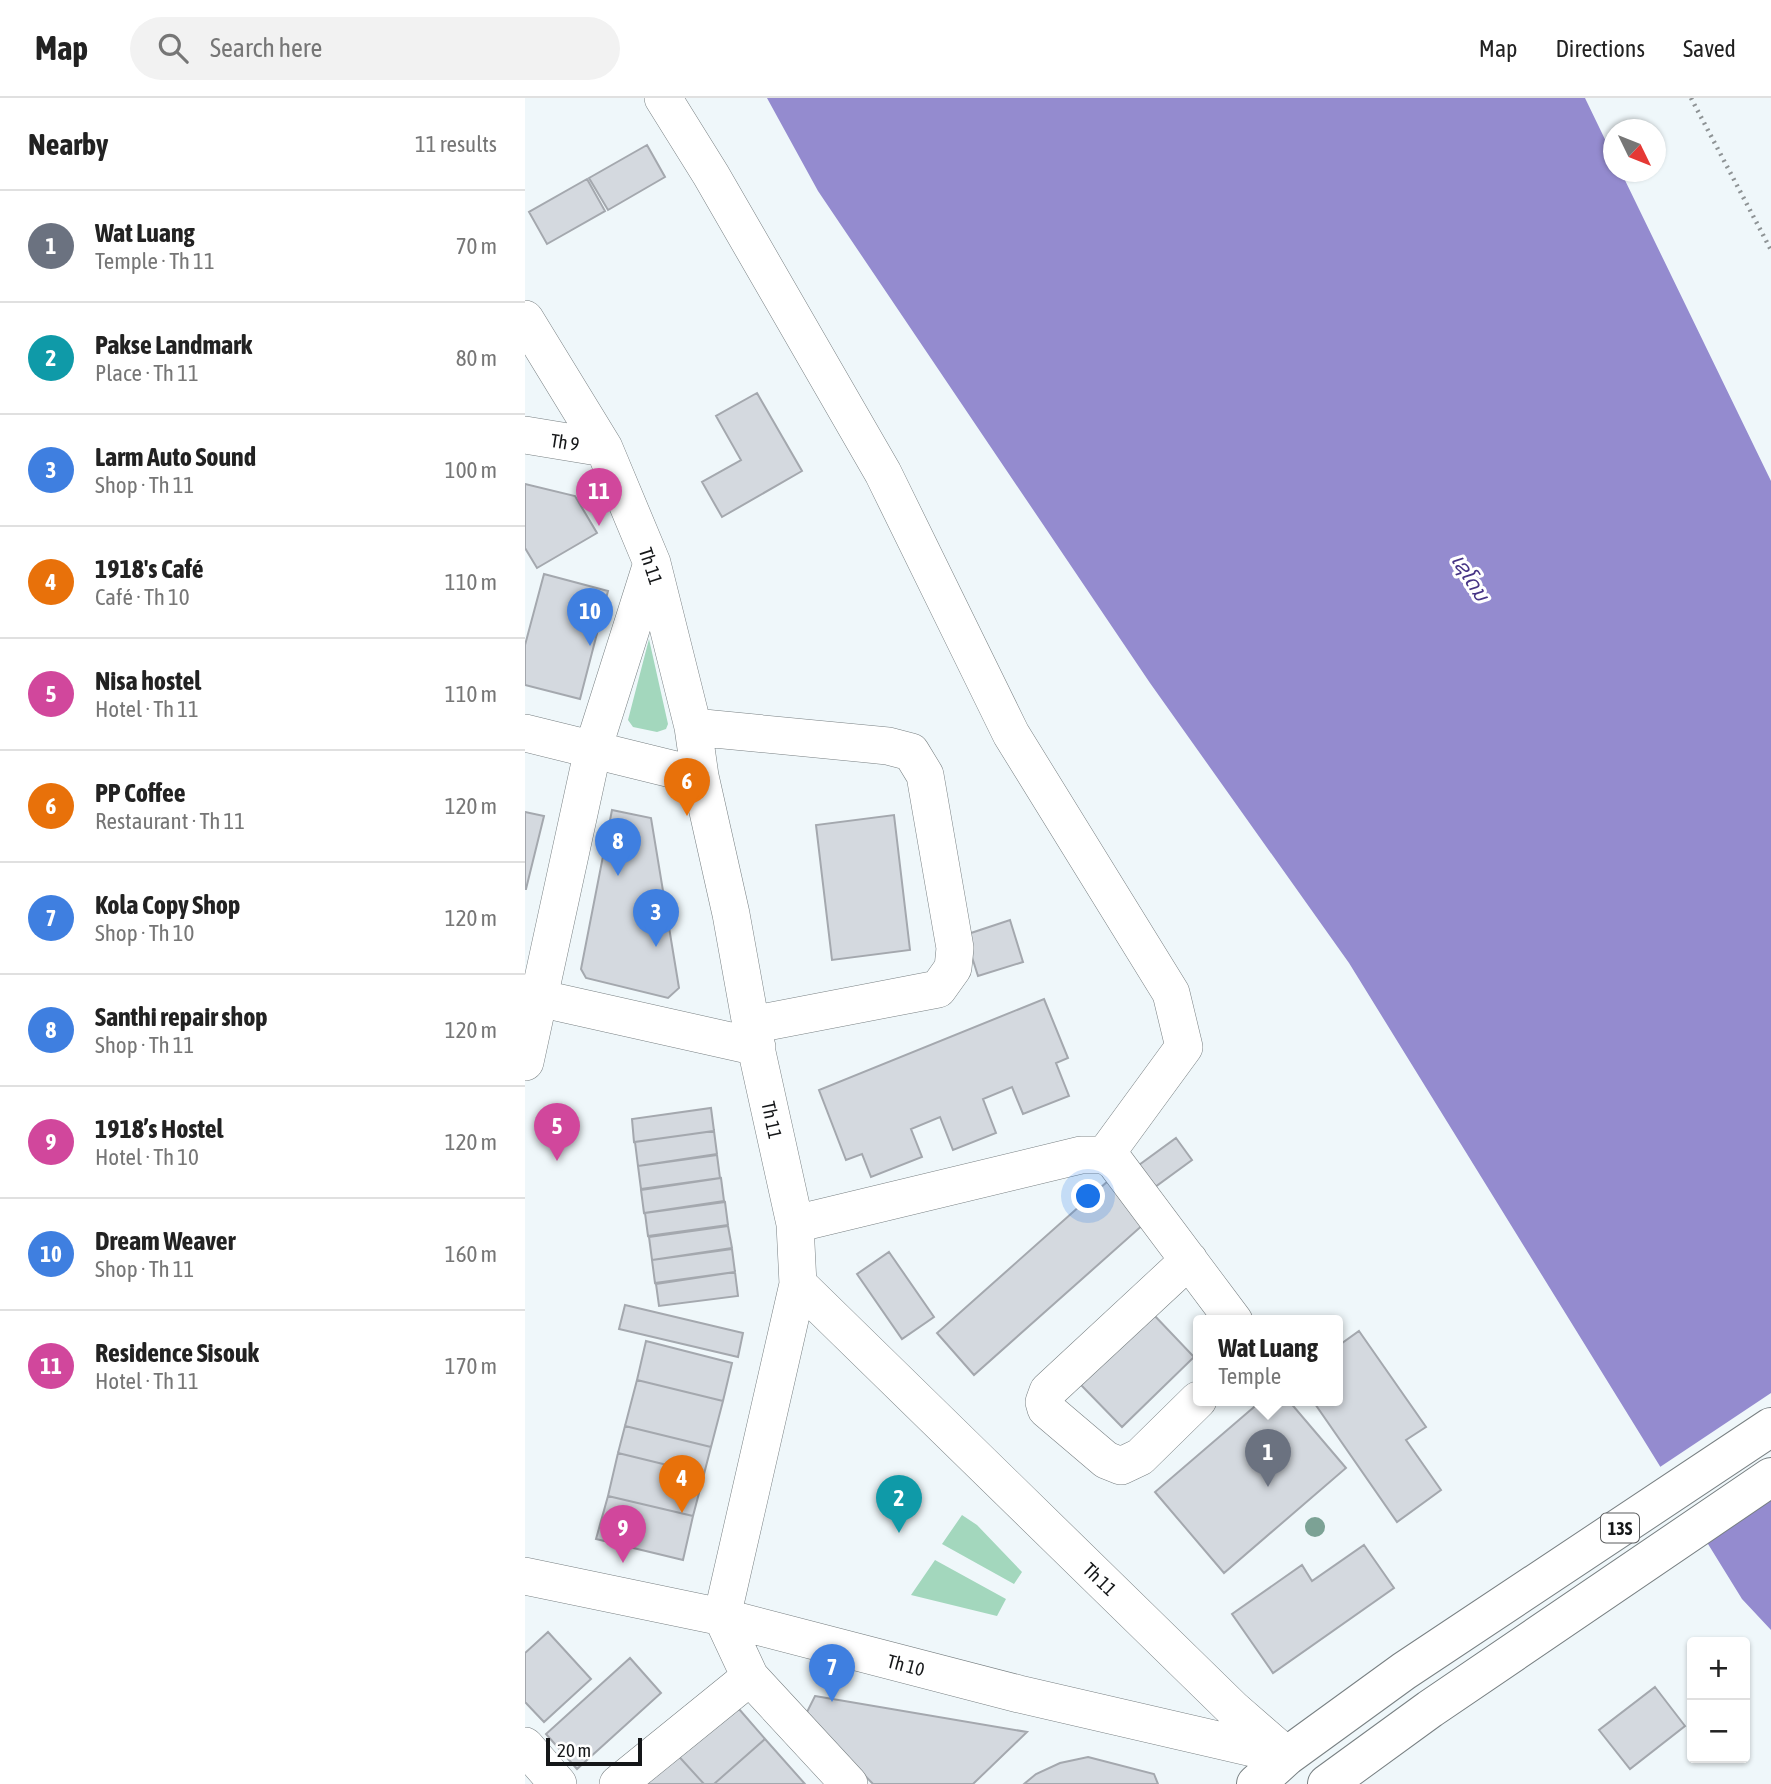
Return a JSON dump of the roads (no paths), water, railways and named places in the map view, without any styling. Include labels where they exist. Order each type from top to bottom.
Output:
[{"type":"highway","name":"13S","points":[[1255,1784],[1287,1756],[1404,1671],[1771,1427]]},
{"type":"highway","name":"13S","points":[[1340,1780],[1430,1709],[1771,1477]]},
{"type":"street","points":[[663,98],[883,473],[1010,734],[1171,993],[1184,1047],[1105,1155]]},
{"type":"street","name":"Th 11","points":[[525,319],[604,448],[652,563],[693,727],[700,776],[795,1224],[798,1284],[1233,1709],[1287,1756]]},
{"type":"street","name":"Th 9","points":[[525,435],[604,448]]},
{"type":"street","points":[[525,1062],[533,996],[593,749],[652,563]]},
{"type":"street","points":[[533,996],[754,1036],[938,989],[953,968],[955,948],[925,775],[911,752],[888,746],[693,727]]},
{"type":"street","points":[[525,733],[700,776]]},
{"type":"street","points":[[795,1224],[1081,1155],[1105,1155],[1115,1162],[1229,1315]]},
{"type":"street","points":[[1188,1260],[1048,1391],[1044,1402],[1046,1409],[1106,1460],[1121,1466],[1140,1457],[1193,1405]]},
{"type":"street","points":[[798,1284],[722,1617],[751,1677],[849,1784]]},
{"type":"street","name":"Th 10","points":[[525,1576],[722,1617],[1019,1694],[1287,1756]]},
{"type":"street","points":[[618,1784],[751,1677]]},
{"type":"street","points":[[525,1746],[558,1784]]},
{"type":"water","name":"ເຊໂດນ","points":[[767,98],[1585,98],[1603,135],[1603,182],[1626,182],[1771,481],[1771,1630],[1742,1599],[1349,963],[1150,683],[818,191]]},
{"type":"place","name":"Residence Sisouk","points":[[599,526]]},
{"type":"place","name":"Dream Weaver","points":[[590,646]]},
{"type":"place","name":"PP Coffee","points":[[687,816]]},
{"type":"place","name":"Santhi repair shop","points":[[618,876]]},
{"type":"place","name":"Larm Auto Sound","points":[[656,947]]},
{"type":"place","name":"Nisa hostel","points":[[557,1161]]},
{"type":"place","name":"Wat Luang","points":[[1268,1487]]},
{"type":"place","name":"1918's Café","points":[[682,1513]]},
{"type":"place","name":"Pakse Landmark","points":[[899,1533]]},
{"type":"place","name":"1918’s Hostel","points":[[623,1563]]},
{"type":"place","name":"Kola Copy Shop","points":[[832,1702]]}]
